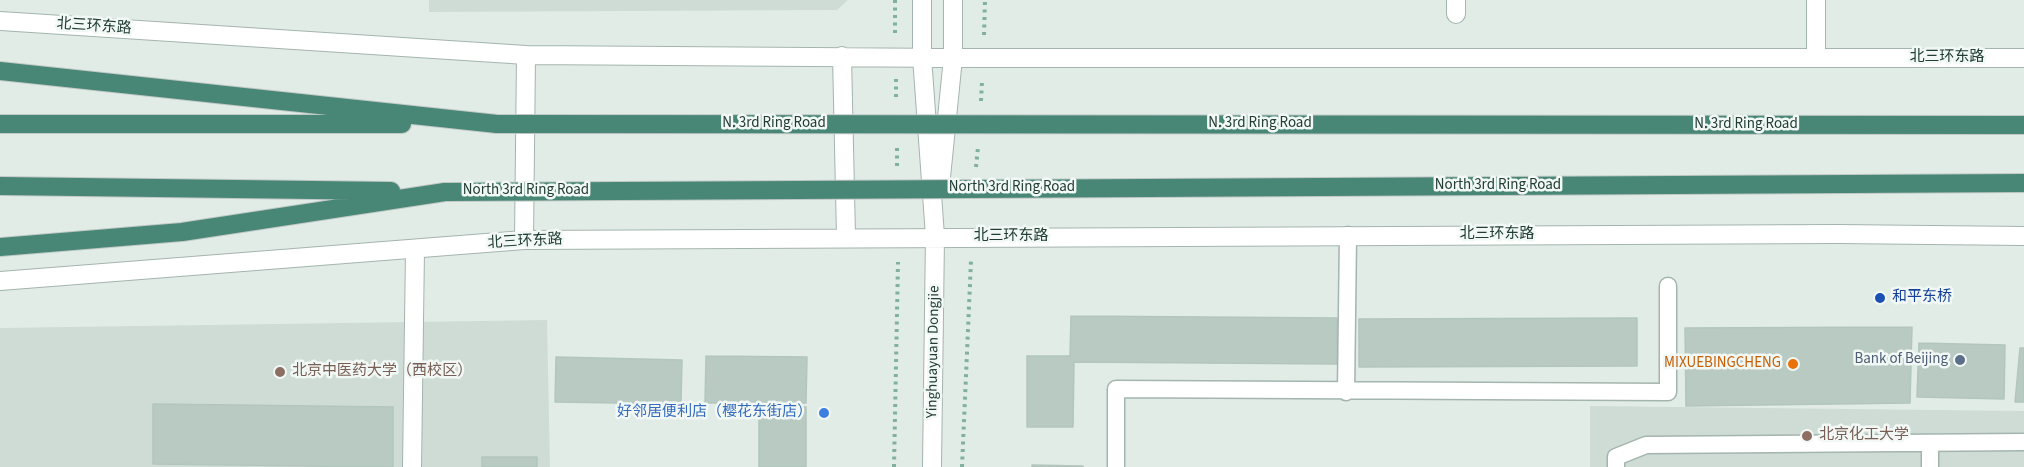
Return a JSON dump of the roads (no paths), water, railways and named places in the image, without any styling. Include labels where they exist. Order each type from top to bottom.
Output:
[{"type":"highway","points":[[0,71],[497,124]]},
{"type":"highway","points":[[0,124],[497,124]]},
{"type":"highway","name":"N. 3rd Ring Road","points":[[497,124],[2024,125]]},
{"type":"highway","name":"North 3rd Ring Road","points":[[0,186],[445,192],[2024,183]]},
{"type":"highway","points":[[0,247],[182,232],[445,192]]},
{"type":"street","points":[[922,0],[922,57],[935,237]]},
{"type":"street","points":[[935,237],[953,58],[953,0]]},
{"type":"street","points":[[1816,0],[1816,58]]},
{"type":"street","name":"北三环东路","points":[[0,21],[526,55],[953,58],[2024,58]]},
{"type":"street","points":[[524,240],[526,55]]},
{"type":"street","points":[[842,56],[846,237]]},
{"type":"street","name":"北三环东路","points":[[0,281],[524,240],[1348,235],[2024,236]]},
{"type":"street","name":"Yinghuayuan Dongjie","points":[[932,467],[935,237]]},
{"type":"street","points":[[412,467],[415,249]]},
{"type":"lane","points":[[1346,392],[1348,235]]},
{"type":"lane","points":[[1116,467],[1116,389],[1668,392],[1668,286]]},
{"type":"lane","points":[[1616,467],[1616,457],[1646,445],[2024,442]]},
{"type":"lane","points":[[1930,443],[1930,467]]},
{"type":"place","name":"和平东桥","points":[[1880,298]]},
{"type":"place","name":"Bank of Beijing","points":[[1960,360]]},
{"type":"place","name":"MIXUEBINGCHENG","points":[[1793,364]]},
{"type":"place","name":"北京中医药大学（西校区）","points":[[280,372]]},
{"type":"place","name":"好邻居便利店（樱花东街店）","points":[[824,413]]},
{"type":"place","name":"北京化工大学","points":[[1807,436]]}]
